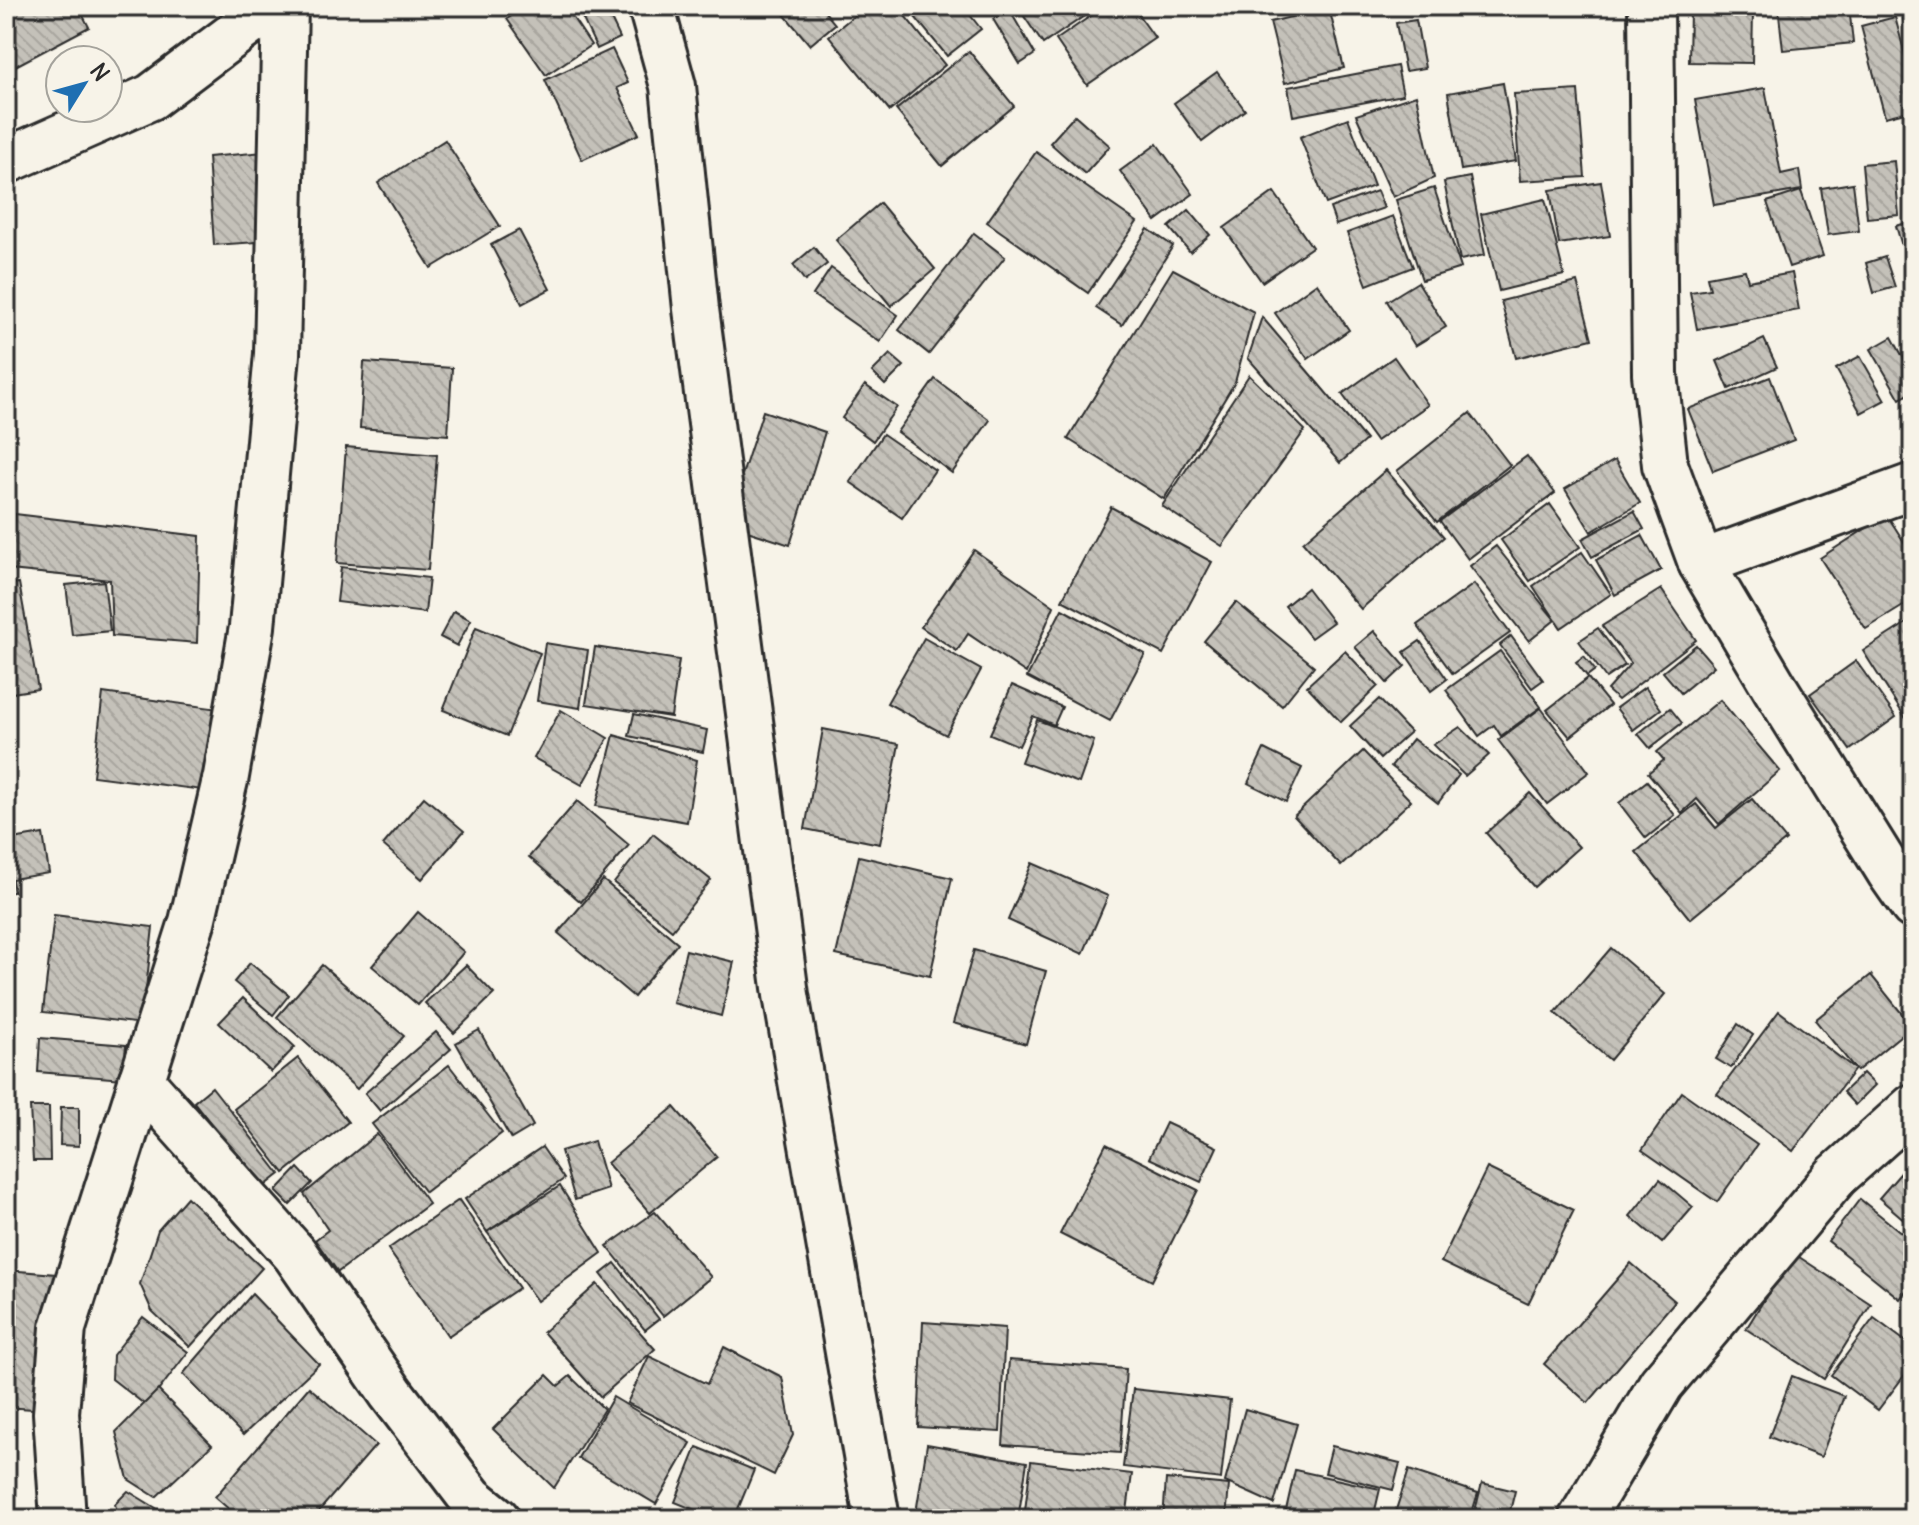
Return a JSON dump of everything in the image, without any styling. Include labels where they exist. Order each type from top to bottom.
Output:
[{"type":"street","points":[[6,161],[151,97],[272,6]]},
{"type":"street","points":[[63,1519],[56,1413],[63,1328],[192,922],[226,776],[252,627],[277,354],[285,6]]},
{"type":"street","points":[[651,6],[673,86],[698,324],[786,995],[877,1519]]},
{"type":"street","points":[[1651,6],[1655,374],[1665,465],[1701,563],[1807,741],[1913,906]]},
{"type":"street","points":[[1701,563],[1913,486]]},
{"type":"street","points":[[141,1081],[295,1254],[400,1404],[471,1498],[497,1519]]},
{"type":"street","points":[[1581,1519],[1661,1384],[1836,1176],[1913,1107]]},
{"type":"building","points":[[6,6],[78,6],[89,27],[57,44],[44,44],[44,51],[6,71]]},
{"type":"building","points":[[526,6],[565,6],[591,45],[546,75],[507,19]]},
{"type":"building","points":[[595,6],[605,6],[620,38],[597,49],[580,13]]},
{"type":"building","points":[[777,6],[820,6],[835,24],[810,45]]},
{"type":"building","points":[[866,6],[897,6],[945,65],[890,111],[829,36]]},
{"type":"building","points":[[906,6],[963,6],[981,29],[947,56]]},
{"type":"building","points":[[1017,6],[1099,6],[1043,44]]},
{"type":"building","points":[[1105,6],[1132,6],[1155,38],[1087,85],[1056,40]]},
{"type":"building","points":[[1236,6],[1272,6],[1239,15]]},
{"type":"building","points":[[1778,6],[1849,6],[1853,43],[1783,50]]},
{"type":"building","points":[[1860,6],[1899,6],[1863,15]]},
{"type":"building","points":[[1329,8],[1344,68],[1285,83],[1270,22]]},
{"type":"building","points":[[1009,9],[1035,54],[1020,64],[993,19]]},
{"type":"building","points":[[1690,10],[1753,11],[1752,63],[1689,62]]},
{"type":"building","points":[[1913,16],[1913,51],[1903,19]]},
{"type":"building","points":[[1895,17],[1913,84],[1913,110],[1885,117],[1861,26]]},
{"type":"building","points":[[1416,20],[1425,68],[1405,71],[1396,23]]},
{"type":"building","points":[[612,49],[628,83],[617,88],[639,134],[582,160],[545,80]]},
{"type":"building","points":[[969,51],[1014,106],[942,166],[896,110]]},
{"type":"building","points":[[1397,66],[1403,95],[1293,116],[1288,87]]},
{"type":"building","points":[[1217,72],[1245,110],[1202,142],[1174,103]]},
{"type":"building","points":[[1503,83],[1516,161],[1461,170],[1448,93]]},
{"type":"building","points":[[1765,88],[1781,174],[1799,170],[1802,190],[1714,205],[1695,100]]},
{"type":"building","points":[[1578,90],[1585,177],[1520,181],[1514,94]]},
{"type":"building","points":[[1416,95],[1434,178],[1393,197],[1356,115]]},
{"type":"building","points":[[1075,115],[1110,146],[1085,174],[1050,143]]},
{"type":"building","points":[[1348,118],[1374,186],[1326,204],[1300,137]]},
{"type":"building","points":[[445,140],[500,226],[431,268],[378,183]]},
{"type":"building","points":[[1157,144],[1193,194],[1156,221],[1120,171]]},
{"type":"building","points":[[264,152],[271,241],[214,245],[208,157]]},
{"type":"building","points":[[1036,152],[1137,222],[1088,293],[987,222]]},
{"type":"building","points":[[1894,161],[1899,215],[1867,218],[1862,164]]},
{"type":"building","points":[[1470,177],[1485,255],[1460,260],[1444,182]]},
{"type":"building","points":[[1601,182],[1610,236],[1559,244],[1550,190]]},
{"type":"building","points":[[1853,183],[1859,231],[1828,235],[1821,188]]},
{"type":"building","points":[[1434,188],[1461,268],[1422,280],[1396,200]]},
{"type":"building","points":[[1377,191],[1384,208],[1336,225],[1330,208]]},
{"type":"building","points":[[1801,191],[1823,256],[1789,267],[1767,202]]},
{"type":"building","points":[[1274,192],[1312,247],[1262,282],[1224,228]]},
{"type":"building","points":[[1545,199],[1564,275],[1499,291],[1481,214]]},
{"type":"building","points":[[880,203],[935,269],[891,306],[836,240]]},
{"type":"building","points":[[1189,210],[1210,235],[1190,252],[1169,227]]},
{"type":"building","points":[[1393,216],[1413,267],[1367,285],[1347,233]]},
{"type":"building","points":[[1913,221],[1913,283],[1896,226]]},
{"type":"building","points":[[1148,229],[1173,246],[1122,325],[1096,308]]},
{"type":"building","points":[[519,230],[550,289],[522,304],[491,245]]},
{"type":"building","points":[[974,233],[1005,257],[929,354],[899,330]]},
{"type":"building","points":[[814,247],[827,264],[805,281],[793,265]]},
{"type":"building","points":[[1885,257],[1895,287],[1874,293],[1866,263]]},
{"type":"building","points":[[831,268],[898,315],[880,342],[813,295]]},
{"type":"building","points":[[1173,269],[1254,312],[1235,382],[1164,499],[1068,439]]},
{"type":"building","points":[[1745,270],[1748,281],[1792,273],[1799,310],[1697,329],[1690,292],[1710,289],[1707,277]]},
{"type":"building","points":[[1418,282],[1446,327],[1415,346],[1387,301]]},
{"type":"building","points":[[1577,282],[1592,339],[1516,358],[1501,301]]},
{"type":"building","points":[[1317,283],[1349,330],[1308,359],[1275,313]]},
{"type":"building","points":[[1262,317],[1366,440],[1340,463],[1248,358]]},
{"type":"building","points":[[1892,337],[1913,375],[1913,392],[1900,399],[1871,349]]},
{"type":"building","points":[[1764,339],[1777,367],[1729,389],[1717,361]]},
{"type":"building","points":[[890,354],[904,366],[885,385],[872,372]]},
{"type":"building","points":[[1860,356],[1885,400],[1861,413],[1836,369]]},
{"type":"building","points":[[1394,357],[1428,405],[1376,441],[1342,394]]},
{"type":"building","points":[[364,362],[452,368],[448,435],[360,428]]},
{"type":"building","points":[[1249,375],[1305,430],[1222,546],[1162,506]]},
{"type":"building","points":[[1770,377],[1794,440],[1713,471],[1688,409]]},
{"type":"building","points":[[935,379],[990,420],[952,473],[897,432]]},
{"type":"building","points":[[865,385],[897,407],[873,441],[842,418]]},
{"type":"building","points":[[763,411],[825,432],[790,545],[726,524]]},
{"type":"building","points":[[1470,413],[1510,465],[1437,522],[1397,471]]},
{"type":"building","points":[[883,434],[935,470],[902,518],[850,482]]},
{"type":"building","points":[[346,447],[437,455],[428,570],[337,563]]},
{"type":"building","points":[[1527,456],[1555,493],[1468,559],[1440,521]]},
{"type":"building","points":[[1615,460],[1640,503],[1591,532],[1565,489]]},
{"type":"building","points":[[1386,470],[1444,537],[1361,609],[1303,542]]},
{"type":"building","points":[[1550,504],[1580,547],[1530,581],[1501,540]]},
{"type":"building","points":[[1111,507],[1212,562],[1163,654],[1062,600]]},
{"type":"building","points":[[1634,511],[1644,529],[1592,557],[1582,539]]},
{"type":"building","points":[[15,514],[200,536],[197,643],[112,636],[110,580],[10,570]]},
{"type":"building","points":[[1887,515],[1913,556],[1913,600],[1866,629],[1820,558]]},
{"type":"building","points":[[1642,535],[1661,570],[1615,595],[1596,560]]},
{"type":"building","points":[[1496,546],[1555,620],[1529,641],[1470,566]]},
{"type":"building","points":[[974,550],[1054,606],[1026,673],[968,634],[957,651],[921,627]]},
{"type":"building","points":[[1582,552],[1611,594],[1561,628],[1533,586]]},
{"type":"building","points":[[341,567],[429,578],[425,613],[337,602]]},
{"type":"building","points":[[104,581],[110,631],[72,635],[66,585]]},
{"type":"building","points":[[19,583],[38,689],[6,694],[6,585]]},
{"type":"building","points":[[1474,584],[1510,633],[1453,674],[1417,625]]},
{"type":"building","points":[[1307,588],[1333,622],[1311,638],[1285,606]]},
{"type":"building","points":[[1661,589],[1696,640],[1618,700],[1607,690],[1631,663],[1602,626]]},
{"type":"building","points":[[1236,602],[1314,666],[1282,706],[1204,641]]},
{"type":"building","points":[[1062,609],[1145,654],[1110,721],[1027,677]]},
{"type":"building","points":[[454,611],[471,620],[457,646],[440,637]]},
{"type":"building","points":[[1913,619],[1913,723],[1910,725],[1863,651]]},
{"type":"building","points":[[476,627],[540,653],[507,736],[443,710]]},
{"type":"building","points":[[1598,628],[1625,665],[1606,678],[1579,641]]},
{"type":"building","points":[[1374,631],[1405,666],[1387,683],[1355,647]]},
{"type":"building","points":[[1511,636],[1543,680],[1532,688],[1500,645]]},
{"type":"building","points":[[924,638],[981,670],[946,735],[887,703]]},
{"type":"building","points":[[1420,641],[1447,679],[1431,691],[1404,652]]},
{"type":"building","points":[[545,643],[588,650],[580,708],[537,701]]},
{"type":"building","points":[[1696,645],[1714,666],[1681,693],[1663,672]]},
{"type":"building","points":[[595,647],[679,660],[671,717],[586,704]]},
{"type":"building","points":[[1345,651],[1378,686],[1341,722],[1307,686]]},
{"type":"building","points":[[1500,651],[1541,707],[1501,736],[1494,725],[1479,736],[1446,690]]},
{"type":"building","points":[[1584,656],[1595,670],[1587,676],[1576,662]]},
{"type":"building","points":[[1856,661],[1896,717],[1850,750],[1810,694]]},
{"type":"building","points":[[1588,678],[1610,705],[1570,737],[1547,710]]},
{"type":"building","points":[[1012,685],[1062,707],[1054,725],[1033,716],[1019,746],[990,734]]},
{"type":"building","points":[[1645,687],[1661,709],[1633,730],[1616,708]]},
{"type":"building","points":[[103,693],[219,709],[210,791],[93,776]]},
{"type":"building","points":[[1379,699],[1410,732],[1380,759],[1350,726]]},
{"type":"building","points":[[1720,700],[1780,771],[1719,824],[1697,799],[1682,813],[1648,773],[1664,760],[1657,752]]},
{"type":"building","points":[[1541,708],[1589,772],[1547,804],[1498,740]]},
{"type":"building","points":[[1670,708],[1682,723],[1650,748],[1638,734]]},
{"type":"building","points":[[561,710],[608,738],[582,785],[534,758]]},
{"type":"building","points":[[634,714],[707,730],[703,752],[629,736]]},
{"type":"building","points":[[1037,720],[1094,741],[1079,783],[1021,762]]},
{"type":"building","points":[[1460,727],[1489,755],[1465,776],[1433,745]]},
{"type":"building","points":[[823,729],[899,744],[880,844],[805,829]]},
{"type":"building","points":[[614,735],[697,760],[687,822],[596,806]]},
{"type":"building","points":[[1413,739],[1459,775],[1438,803],[1391,766]]},
{"type":"building","points":[[1264,749],[1302,768],[1286,802],[1248,783]]},
{"type":"building","points":[[1363,751],[1411,801],[1341,866],[1294,816]]},
{"type":"building","points":[[1647,781],[1675,815],[1646,838],[1619,803]]},
{"type":"building","points":[[1530,793],[1579,847],[1534,887],[1486,833]]},
{"type":"building","points":[[424,797],[464,831],[422,879],[383,845]]},
{"type":"building","points":[[1752,799],[1786,840],[1690,919],[1636,852],[1696,804],[1716,828]]},
{"type":"building","points":[[577,801],[629,845],[581,902],[529,857]]},
{"type":"building","points":[[43,834],[49,873],[12,879],[14,892],[6,893],[6,840]]},
{"type":"building","points":[[653,834],[711,880],[672,930],[614,883]]},
{"type":"building","points":[[859,856],[952,878],[930,976],[836,955]]},
{"type":"building","points":[[1032,863],[1108,896],[1083,954],[1008,920]]},
{"type":"building","points":[[603,880],[678,943],[634,997],[558,933]]},
{"type":"building","points":[[418,912],[464,952],[418,1005],[372,966]]},
{"type":"building","points":[[54,915],[153,927],[142,1024],[43,1012]]},
{"type":"building","points":[[1611,948],[1665,994],[1610,1060],[1555,1013]]},
{"type":"building","points":[[686,950],[734,962],[721,1016],[673,1003]]},
{"type":"building","points":[[974,950],[1046,971],[1026,1044],[953,1023]]},
{"type":"building","points":[[250,963],[289,995],[273,1015],[234,982]]},
{"type":"building","points":[[322,965],[404,1036],[357,1089],[277,1017]]},
{"type":"building","points":[[466,965],[494,994],[454,1033],[425,1003]]},
{"type":"building","points":[[1871,975],[1912,1026],[1857,1071],[1815,1020]]},
{"type":"building","points":[[243,998],[295,1047],[271,1072],[219,1023]]},
{"type":"building","points":[[1779,1011],[1855,1069],[1793,1151],[1717,1094]]},
{"type":"building","points":[[1738,1024],[1753,1035],[1731,1068],[1716,1059]]},
{"type":"building","points":[[479,1030],[533,1126],[511,1139],[456,1043]]},
{"type":"building","points":[[436,1032],[451,1049],[380,1111],[365,1093]]},
{"type":"building","points":[[40,1038],[126,1045],[123,1079],[38,1072]]},
{"type":"building","points":[[298,1058],[348,1122],[284,1173],[234,1109]]},
{"type":"building","points":[[449,1065],[502,1133],[425,1192],[372,1124]]},
{"type":"building","points":[[1863,1073],[1875,1085],[1855,1105],[1843,1092]]},
{"type":"building","points":[[212,1087],[280,1174],[262,1188],[194,1102]]},
{"type":"building","points":[[1682,1092],[1757,1145],[1717,1202],[1642,1150]]},
{"type":"building","points":[[30,1107],[49,1107],[50,1161],[33,1161]]},
{"type":"building","points":[[61,1107],[79,1107],[79,1146],[60,1145]]},
{"type":"building","points":[[674,1107],[717,1157],[650,1213],[607,1163]]},
{"type":"building","points":[[1166,1123],[1217,1147],[1201,1182],[1149,1158]]},
{"type":"building","points":[[377,1134],[429,1204],[338,1272],[315,1240],[328,1230],[304,1194]]},
{"type":"building","points":[[594,1141],[608,1189],[575,1200],[561,1151]]},
{"type":"building","points":[[1106,1144],[1198,1190],[1152,1281],[1060,1234]]},
{"type":"building","points":[[542,1147],[564,1179],[487,1232],[465,1199]]},
{"type":"building","points":[[1913,1159],[1913,1227],[1879,1198]]},
{"type":"building","points":[[298,1168],[312,1183],[290,1205],[276,1191]]},
{"type":"building","points":[[1487,1168],[1574,1210],[1528,1304],[1441,1262]]},
{"type":"building","points":[[1660,1179],[1693,1207],[1662,1243],[1630,1216]]},
{"type":"building","points":[[560,1186],[602,1253],[537,1301],[487,1232]]},
{"type":"building","points":[[187,1197],[262,1268],[190,1347],[152,1311],[140,1284],[158,1230]]},
{"type":"building","points":[[1860,1199],[1913,1242],[1913,1281],[1900,1299],[1828,1241]]},
{"type":"building","points":[[459,1200],[519,1288],[448,1336],[388,1249]]},
{"type":"building","points":[[655,1212],[711,1277],[663,1316],[607,1246]]},
{"type":"building","points":[[1793,1253],[1871,1304],[1824,1379],[1746,1329]]},
{"type":"building","points":[[615,1263],[659,1319],[645,1330],[601,1274]]},
{"type":"building","points":[[1631,1263],[1675,1301],[1588,1403],[1544,1364]]},
{"type":"building","points":[[6,1270],[56,1274],[46,1410],[6,1407]]},
{"type":"building","points":[[597,1284],[655,1349],[601,1397],[543,1332]]},
{"type":"building","points":[[252,1294],[319,1364],[243,1435],[183,1374]]},
{"type":"building","points":[[143,1317],[188,1352],[159,1390],[144,1404],[112,1379],[113,1355]]},
{"type":"building","points":[[1874,1318],[1913,1347],[1913,1364],[1878,1410],[1831,1375]]},
{"type":"building","points":[[923,1322],[1005,1328],[1000,1432],[918,1427]]},
{"type":"building","points":[[724,1347],[782,1377],[793,1435],[774,1475],[627,1403],[649,1356],[707,1384]]},
{"type":"building","points":[[1009,1360],[1126,1369],[1120,1453],[1003,1445]]},
{"type":"building","points":[[547,1375],[558,1386],[570,1376],[604,1409],[554,1488],[493,1429]]},
{"type":"building","points":[[1792,1376],[1844,1396],[1821,1457],[1769,1437]]},
{"type":"building","points":[[309,1387],[376,1445],[312,1519],[240,1519],[215,1497]]},
{"type":"building","points":[[1133,1389],[1230,1400],[1221,1479],[1123,1467]]},
{"type":"building","points":[[158,1390],[212,1445],[156,1497],[128,1479],[116,1432]]},
{"type":"building","points":[[613,1397],[691,1443],[656,1504],[578,1458]]},
{"type":"building","points":[[1245,1409],[1297,1424],[1274,1504],[1225,1482]]},
{"type":"building","points":[[927,1444],[1027,1462],[1018,1519],[915,1519]]},
{"type":"building","points":[[1332,1446],[1400,1463],[1393,1490],[1325,1473]]},
{"type":"building","points":[[697,1447],[754,1470],[734,1519],[717,1519],[675,1502]]},
{"type":"building","points":[[1031,1461],[1132,1474],[1126,1519],[1024,1519]]},
{"type":"building","points":[[1295,1470],[1380,1489],[1373,1519],[1284,1519]]},
{"type":"building","points":[[1409,1470],[1478,1493],[1470,1519],[1393,1519]]},
{"type":"building","points":[[1166,1479],[1229,1485],[1226,1519],[1163,1519]]},
{"type":"building","points":[[1482,1483],[1515,1491],[1508,1519],[1473,1519]]},
{"type":"building","points":[[128,1491],[174,1519],[119,1519],[115,1504]]},
{"type":"building","points":[[747,1511],[804,1511],[804,1519],[747,1519]]}]
